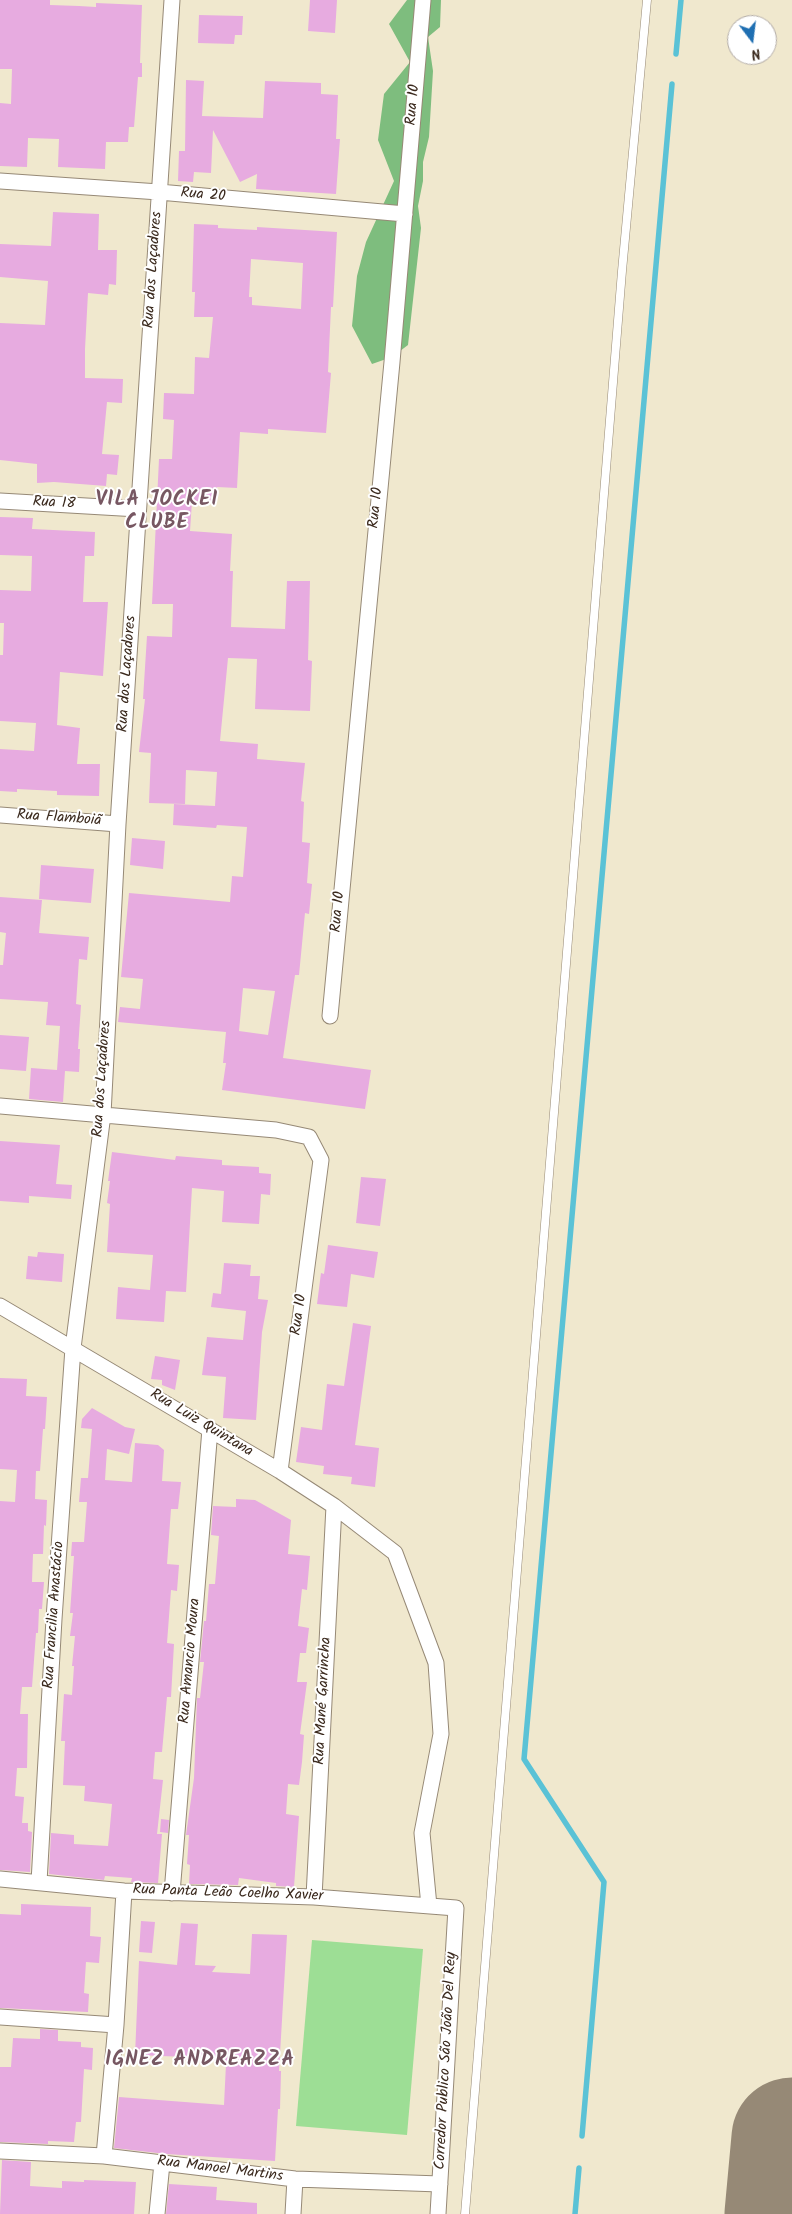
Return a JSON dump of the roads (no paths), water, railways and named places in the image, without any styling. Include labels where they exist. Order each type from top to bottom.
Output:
[{"type":"street","name":"Rua dos Laçadores","points":[[73,1348],[103,1114],[118,824],[172,0]]},
{"type":"street","name":"Rua 10","points":[[330,1016],[405,214],[423,0]]},
{"type":"street","name":"Rua 20","points":[[0,181],[159,192],[405,214]]},
{"type":"street","name":"Rua 18","points":[[0,501],[138,509]]},
{"type":"street","name":"Rua Flamboiã","points":[[0,815],[118,824]]},
{"type":"street","points":[[0,1106],[103,1114]]},
{"type":"street","name":"Rua 10","points":[[103,1114],[276,1130],[309,1137],[321,1160],[280,1470]]},
{"type":"street","name":"Rua Luiz Quintana","points":[[0,1306],[280,1470],[334,1506],[395,1552],[436,1662],[441,1734],[422,1833],[430,1906]]},
{"type":"street","name":"Rua Francilia Anastácio","points":[[39,1882],[73,1348]]},
{"type":"street","name":"Rua Amancio Moura","points":[[172,1892],[210,1430]]},
{"type":"street","name":"Rua Mané Garrincha","points":[[314,1896],[334,1506]]},
{"type":"street","name":"Rua Panta Leão Coelho Xavier","points":[[0,1879],[124,1891],[314,1896],[456,1908]]},
{"type":"street","points":[[104,2156],[116,2025],[124,1891]]},
{"type":"street","name":"Corredor Publico São João Del Rey","points":[[438,2214],[456,1908]]},
{"type":"street","points":[[0,2017],[116,2025]]},
{"type":"street","name":"Rua Manoel Martins","points":[[0,2151],[104,2156],[295,2179],[440,2184]]},
{"type":"street","points":[[157,2214],[162,2163]]},
{"type":"street","points":[[293,2214],[295,2179]]},
{"type":"lane","points":[[465,2214],[621,281],[646,0]]},
{"type":"waterway","points":[[676,54],[681,0]]},
{"type":"waterway","points":[[582,2136],[604,1882],[524,1759],[672,84]]},
{"type":"waterway","points":[[575,2214],[579,2168]]},
{"type":"district","name":"VILA JOCKEI CLUBE","points":[[157,514]]},
{"type":"district","name":"IGNEZ ANDREAZZA","points":[[200,2062]]}]
